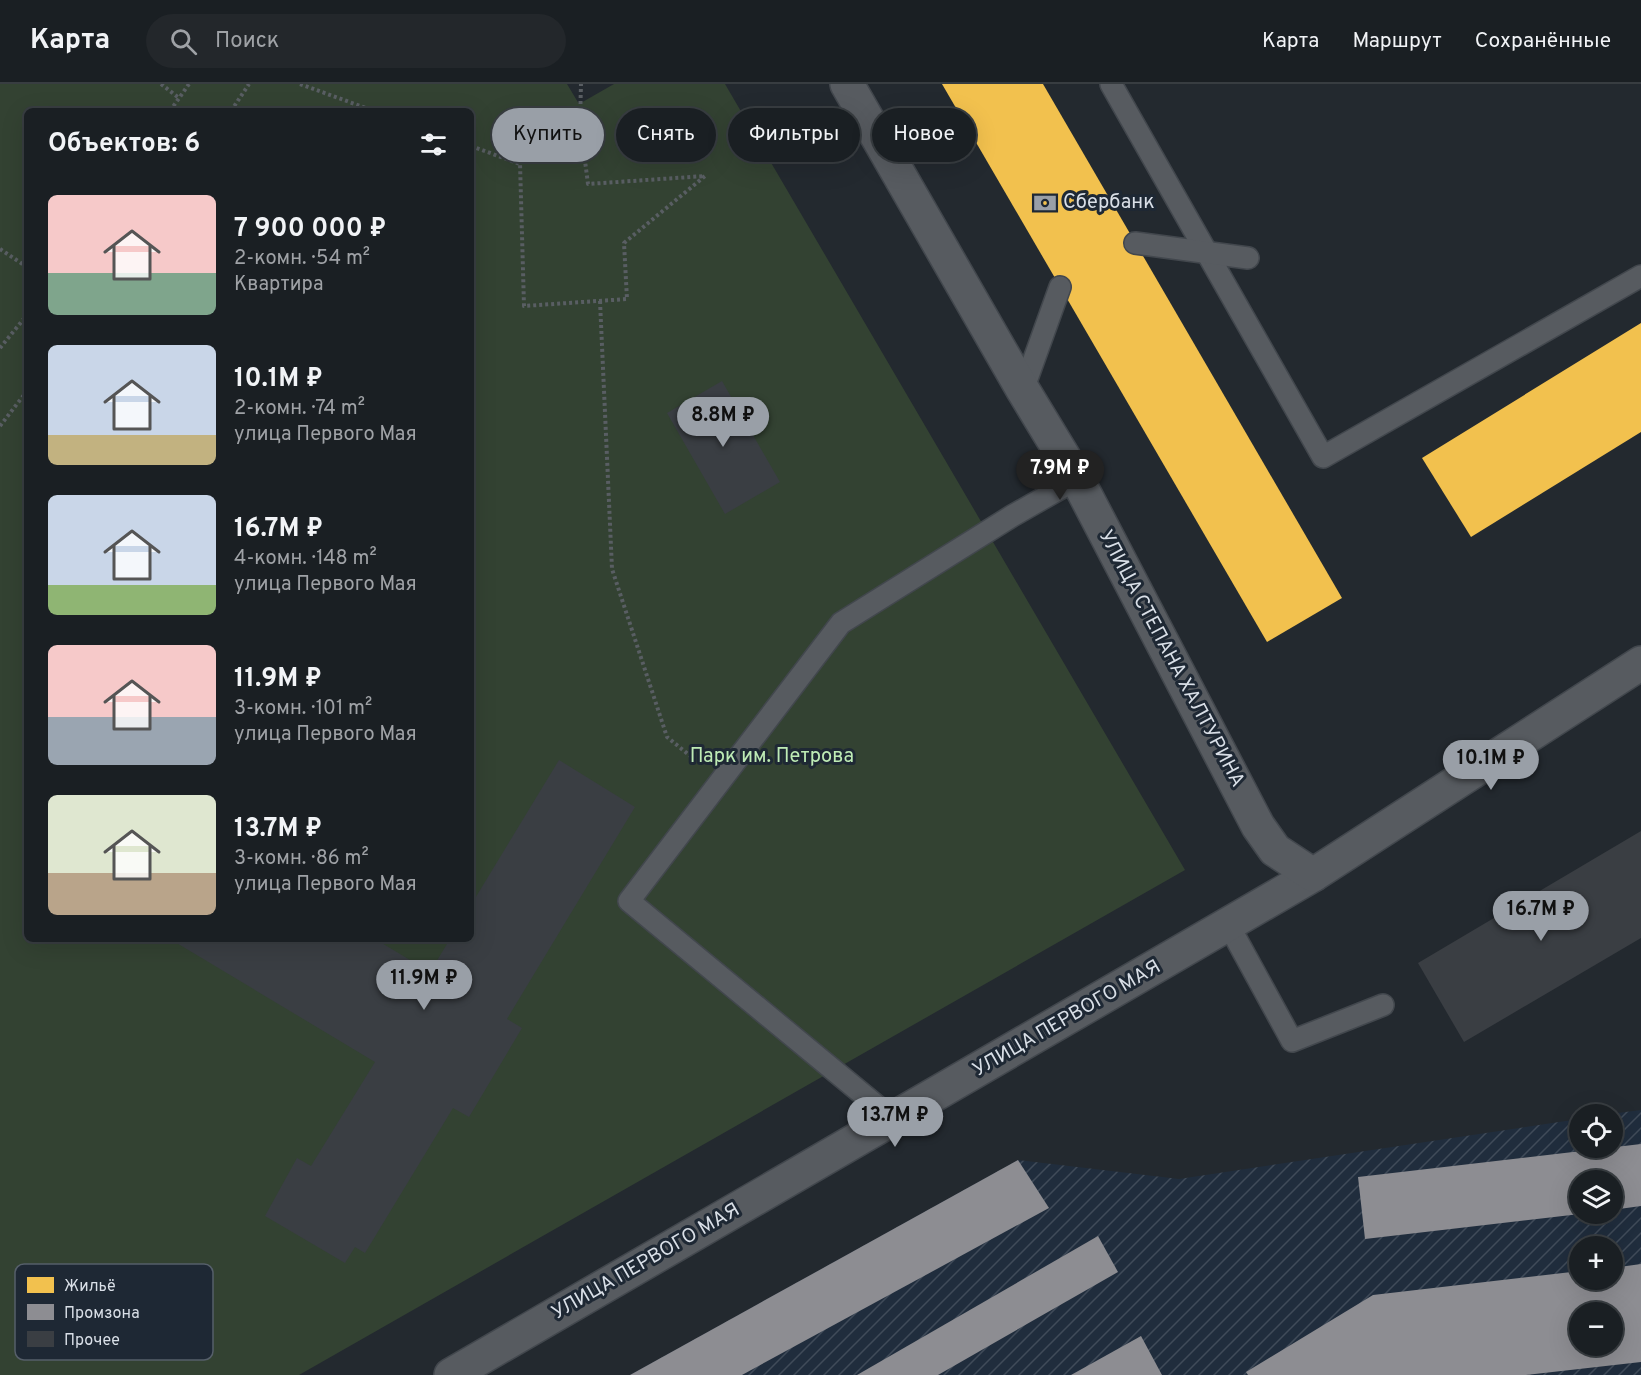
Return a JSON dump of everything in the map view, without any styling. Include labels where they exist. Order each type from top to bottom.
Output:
[{"type":"street","name":"УЛИЦА СТЕПАНА ХАЛТУРИНА","points":[[847,84],[1023,390],[1077,479],[1258,826],[1275,850],[1312,875]]},
{"type":"street","name":"УЛИЦА ПЕРВОГО МАЯ","points":[[451,1375],[894,1120],[1312,875],[1641,663]]},
{"type":"lane","points":[[1111,84],[1323,457],[1641,276]]},
{"type":"lane","points":[[1135,243],[1248,258]]},
{"type":"lane","points":[[1023,390],[1060,286]]},
{"type":"lane","points":[[894,1120],[629,901],[841,623],[1012,516],[1077,479]]},
{"type":"lane","points":[[1228,924],[1292,1041],[1383,1005]]},
{"type":"path","points":[[161,84],[179,98]]},
{"type":"path","points":[[172,108],[189,84]]},
{"type":"path","points":[[233,108],[249,84]]},
{"type":"path","points":[[300,84],[366,108]]},
{"type":"path","points":[[580,84],[580,108]]},
{"type":"path","points":[[474,147],[520,164],[524,306],[627,299],[624,243],[705,176],[588,184],[585,162]]},
{"type":"path","points":[[0,249],[24,265]]},
{"type":"path","points":[[600,301],[612,569],[667,737],[720,780]]},
{"type":"path","points":[[0,348],[24,319]]},
{"type":"path","points":[[0,426],[24,395]]},
{"type":"shaded area","points":[[1641,1110],[1641,1375],[630,1375],[1018,1160],[1179,1179],[1569,1120],[1569,1158],[1623,1158],[1623,1112]]},
{"type":"green space","name":"Парк им. Петрова","points":[[0,84],[567,84],[579,104],[614,84],[725,84],[739,108],[728,108],[728,162],[771,162],[1185,870],[299,1375],[0,1375]]},
{"type":"building: Жильё","points":[[942,84],[1043,84],[1342,598],[1267,642],[976,142],[976,108],[956,108]]},
{"type":"building: Жильё","points":[[1641,323],[1641,432],[1471,537],[1422,458]]},
{"type":"building: Промзона","points":[[1641,1144],[1641,1206],[1623,1208],[1623,1170],[1569,1170],[1569,1215],[1365,1239],[1358,1177],[1569,1152],[1569,1158],[1623,1158],[1623,1146]]},
{"type":"building: Промзона","points":[[1018,1160],[1049,1208],[742,1375],[630,1375]]},
{"type":"building: Промзона","points":[[1098,1236],[1118,1272],[938,1375],[857,1375]]},
{"type":"building: Промзона","points":[[1641,1264],[1641,1362],[1526,1375],[1248,1375],[1246,1372],[1373,1295],[1569,1272],[1569,1290],[1623,1290],[1623,1266]]},
{"type":"building: Промзона","points":[[1141,1336],[1162,1375],[1071,1375]]},
{"type":"building: Прочее","points":[[722,381],[780,482],[725,514],[667,413]]},
{"type":"building: Прочее","points":[[559,760],[635,807],[507,1019],[522,1028],[469,1117],[453,1108],[365,1253],[355,1247],[345,1263],[265,1216],[297,1158],[311,1166],[375,1062],[175,942],[380,942],[430,972],[448,942],[474,942],[474,900]]},
{"type":"building: Прочее","points":[[1641,831],[1641,938],[1464,1042],[1418,963]]},
{"type":"place","name":"Сбербанк","points":[[1045,203]]}]
